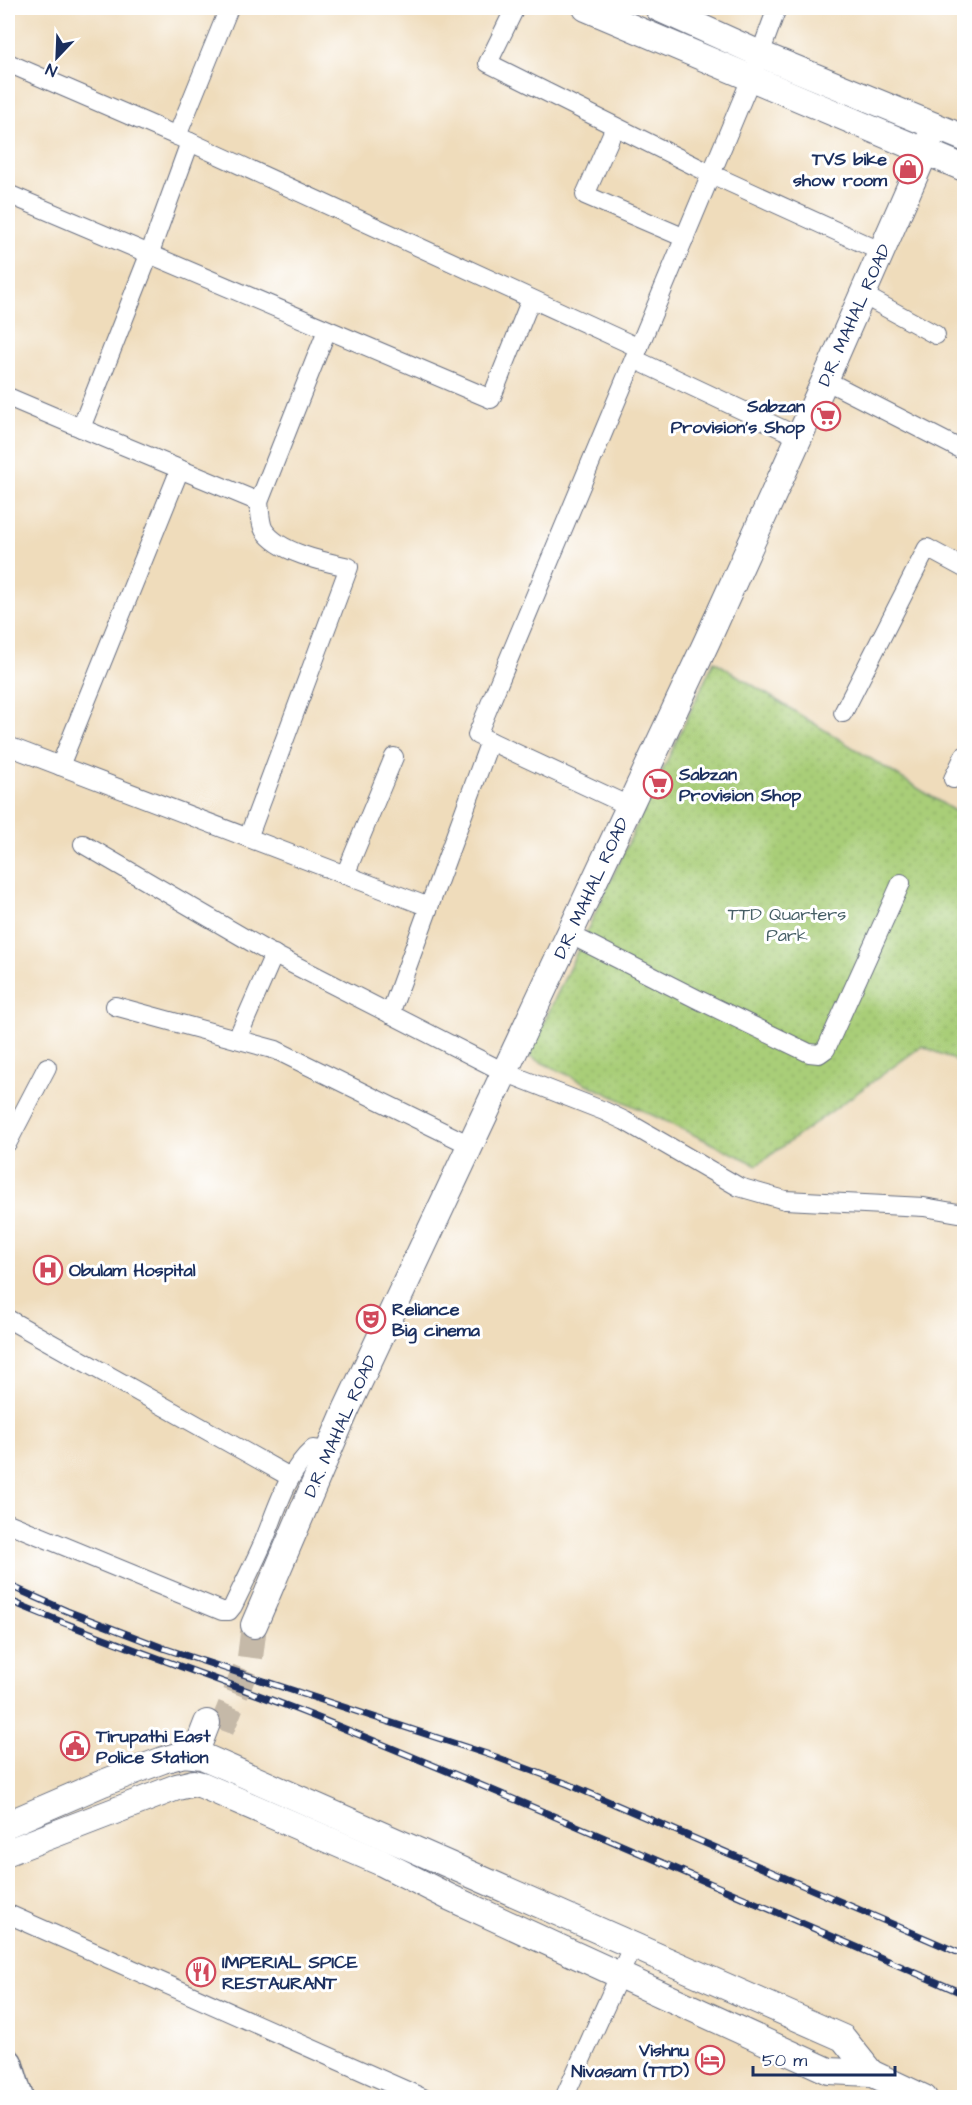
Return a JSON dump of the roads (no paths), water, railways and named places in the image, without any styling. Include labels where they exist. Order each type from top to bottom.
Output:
[{"type":"main road","points":[[8,2062],[19,2097]]},
{"type":"street","points":[[81,428],[149,255],[183,139],[229,8]]},
{"type":"street","points":[[515,8],[489,63],[711,174],[882,252]]},
{"type":"street","points":[[586,8],[756,65],[934,126],[964,135],[958,165],[756,65],[658,8]]},
{"type":"street","points":[[629,806],[477,735],[685,238],[777,8]]},
{"type":"street","points":[[8,63],[183,139],[531,299],[799,437]]},
{"type":"street","name":"D.R. MAHAL ROAD","points":[[254,1625],[328,1451],[825,380],[926,150],[934,126]]},
{"type":"street","points":[[615,127],[585,195],[685,238]]},
{"type":"street","points":[[8,194],[491,399],[531,299]]},
{"type":"street","points":[[863,295],[936,335]]},
{"type":"street","points":[[248,838],[350,567],[314,560],[279,543],[264,529],[259,502],[327,330]]},
{"type":"street","points":[[825,380],[964,451]]},
{"type":"street","points":[[8,397],[259,502]]},
{"type":"street","points":[[60,766],[180,469]]},
{"type":"street","points":[[843,713],[927,548],[964,568]]},
{"type":"street","points":[[390,1014],[490,741]]},
{"type":"street","points":[[8,746],[429,907]]},
{"type":"street","points":[[953,779],[964,756]]},
{"type":"street","points":[[345,875],[394,757]]},
{"type":"street","points":[[83,844],[274,954],[504,1072],[604,1111],[739,1187],[785,1200],[924,1207],[964,1214]]},
{"type":"street","points":[[569,934],[809,1053],[819,1054],[826,1049],[901,883]]},
{"type":"street","points":[[237,1040],[274,954]]},
{"type":"street","points":[[115,1006],[276,1050],[470,1145]]},
{"type":"street","points":[[8,1142],[47,1067]]},
{"type":"street","points":[[8,1319],[290,1478]]},
{"type":"street","points":[[8,1523],[222,1611],[229,1611],[263,1543],[290,1478],[300,1460],[313,1449],[328,1451]]},
{"type":"street","points":[[202,1756],[214,1727]]},
{"type":"street","points":[[8,1824],[163,1760],[184,1754],[202,1756],[843,2038],[871,2073]]},
{"type":"street","points":[[8,1852],[177,1786],[194,1783],[208,1787],[382,1863],[450,1897],[829,2071],[871,2073],[924,2097]]},
{"type":"street","points":[[8,1914],[423,2097]]},
{"type":"street","points":[[564,2097],[633,1945]]},
{"type":"tunnel","points":[[221,1730],[250,1658],[254,1625]]},
{"type":"railway","points":[[8,1585],[67,1611],[166,1649],[496,1757],[568,1784],[964,1955]]},
{"type":"railway","points":[[8,1600],[87,1632],[288,1706],[408,1755],[964,1994]]},
{"type":"place","name":"TVS bike show room","points":[[908,169]]},
{"type":"place","name":"Sabzan Provision's Shop","points":[[826,416]]},
{"type":"place","name":"Sabzan Provision Shop","points":[[658,784]]},
{"type":"place","name":"Obulam Hospital","points":[[48,1270]]},
{"type":"place","name":"Reliance Big cinema","points":[[371,1319]]},
{"type":"place","name":"Tirupathi East Police Station","points":[[75,1746]]},
{"type":"place","name":"IMPERIAL SPICE RESTAURANT","points":[[201,1972]]},
{"type":"place","name":"Vishnu Nivasam (TTD)","points":[[710,2060]]},
{"type":"park label","name":"TTD Quarters Park","points":[[787,924]]}]
